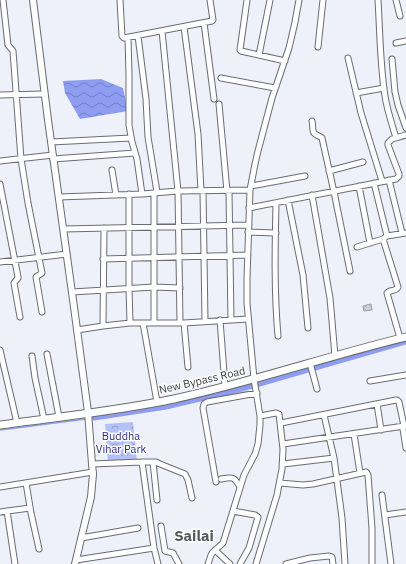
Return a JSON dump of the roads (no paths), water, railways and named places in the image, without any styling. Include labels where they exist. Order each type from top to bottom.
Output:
[{"type":"main road","name":"New Bypass Road","points":[[0,425],[157,402],[225,386],[255,386],[311,367],[335,356],[360,348],[403,338]]},
{"type":"street","points":[[3,0],[8,45],[13,51],[21,159],[42,273],[36,277],[42,312]]},
{"type":"street","points":[[33,0],[44,94],[88,412],[92,464],[91,497],[75,562],[154,548]]},
{"type":"street","points":[[120,0],[122,36],[124,38],[211,21],[213,20],[210,0]]},
{"type":"street","points":[[246,0],[240,50],[285,61]]},
{"type":"street","points":[[259,55],[270,0]]},
{"type":"street","points":[[208,564],[211,555],[223,543],[244,475],[257,450],[260,416],[255,386],[248,318],[247,278],[249,208],[258,151],[275,88],[292,36],[298,0]]},
{"type":"street","points":[[318,47],[323,0]]},
{"type":"street","points":[[378,0],[384,88],[387,109],[396,138]]},
{"type":"street","points":[[396,0],[400,16]]},
{"type":"street","points":[[204,23],[214,100]]},
{"type":"street","points":[[184,26],[198,134],[202,191],[204,225],[204,321]]},
{"type":"street","points":[[162,31],[178,191],[180,288],[182,323],[188,367]]},
{"type":"street","points":[[138,36],[155,193],[153,227],[154,322]]},
{"type":"street","points":[[128,38],[129,115],[131,138],[142,194]]},
{"type":"street","points":[[396,43],[406,41]]},
{"type":"street","points":[[348,58],[363,121],[382,181]]},
{"type":"street","points":[[392,59],[395,92],[406,128]]},
{"type":"street","points":[[221,78],[275,88]]},
{"type":"street","points":[[356,92],[384,88]]},
{"type":"street","points":[[0,95],[44,94]]},
{"type":"street","points":[[219,104],[228,191],[231,320]]},
{"type":"street","points":[[312,120],[314,131],[322,138],[350,271]]},
{"type":"street","points":[[249,208],[396,179],[399,176],[388,143],[396,138],[406,135]]},
{"type":"street","points":[[51,142],[131,138]]},
{"type":"street","points":[[0,161],[135,153]]},
{"type":"street","points":[[329,171],[363,162]]},
{"type":"street","points":[[112,170],[116,195]]},
{"type":"street","points":[[58,197],[178,191],[228,191],[251,188],[305,176]]},
{"type":"street","points":[[357,247],[404,233],[389,180]]},
{"type":"street","points":[[374,183],[385,238],[398,287],[396,290],[387,293],[403,338]]},
{"type":"street","points":[[0,184],[18,278],[14,285],[20,317]]},
{"type":"street","points":[[359,186],[370,243]]},
{"type":"street","points":[[128,194],[130,323]]},
{"type":"street","points":[[312,195],[330,298],[335,356]]},
{"type":"street","points":[[288,200],[303,275],[308,328]]},
{"type":"street","points":[[276,202],[275,273],[278,336]]},
{"type":"street","points":[[63,229],[249,225]]},
{"type":"street","points":[[104,228],[104,326]]},
{"type":"street","points":[[248,232],[276,233]]},
{"type":"street","points":[[0,262],[67,254]]},
{"type":"street","points":[[104,259],[248,254]]},
{"type":"street","points":[[72,292],[154,287],[180,288]]},
{"type":"street","points":[[77,330],[130,323],[182,323],[248,318]]},
{"type":"street","points":[[220,320],[225,386]]},
{"type":"street","points":[[143,323],[157,402]]},
{"type":"street","points":[[0,350],[17,423]]},
{"type":"street","points":[[47,354],[59,417]]},
{"type":"street","points":[[32,356],[44,419]]},
{"type":"street","points":[[311,367],[317,389]]},
{"type":"street","points":[[370,381],[406,375]]},
{"type":"street","points":[[240,487],[237,481],[231,477],[219,481],[203,408],[204,404],[207,402],[255,386]]},
{"type":"street","points":[[281,423],[396,400],[398,401],[405,426],[403,429],[406,448]]},
{"type":"street","points":[[376,404],[381,430]]},
{"type":"street","points":[[256,564],[272,514],[283,464],[283,444],[279,414],[260,416]]},
{"type":"street","points":[[324,415],[334,458],[342,518],[345,564]]},
{"type":"street","points":[[283,444],[405,426]]},
{"type":"street","points":[[354,434],[360,474]]},
{"type":"street","points":[[283,464],[334,458]]},
{"type":"street","points":[[92,464],[142,462],[153,462],[160,464],[187,476],[192,498]]},
{"type":"street","points":[[142,462],[154,548],[158,564]]},
{"type":"street","points":[[153,462],[157,500]]},
{"type":"street","points":[[0,487],[92,472]]},
{"type":"street","points":[[280,483],[308,485],[367,472],[372,528],[372,564]]},
{"type":"street","points":[[26,483],[39,549]]},
{"type":"street","points":[[382,494],[391,564]]},
{"type":"street","points":[[0,512],[30,508]]},
{"type":"street","points":[[233,510],[258,517],[249,548],[240,564]]},
{"type":"street","points":[[7,511],[15,564]]},
{"type":"street","points":[[385,515],[406,512]]},
{"type":"street","points":[[161,526],[165,551],[173,553],[179,564]]},
{"type":"street","points":[[81,538],[138,528]]},
{"type":"street","points":[[215,550],[230,564]]},
{"type":"street","points":[[286,564],[310,558],[330,556],[332,557],[333,564]]},
{"type":"water","points":[[101,79],[123,88],[128,111],[80,119],[65,93],[63,81]]},
{"type":"waterway","points":[[94,418],[166,407],[242,389],[406,342]]},
{"type":"waterway","points":[[0,430],[86,419]]},
{"type":"district","name":"Sailai","points":[[194,536]]},
{"type":"park label","name":"Buddha Vihar Park","points":[[121,442]]}]
